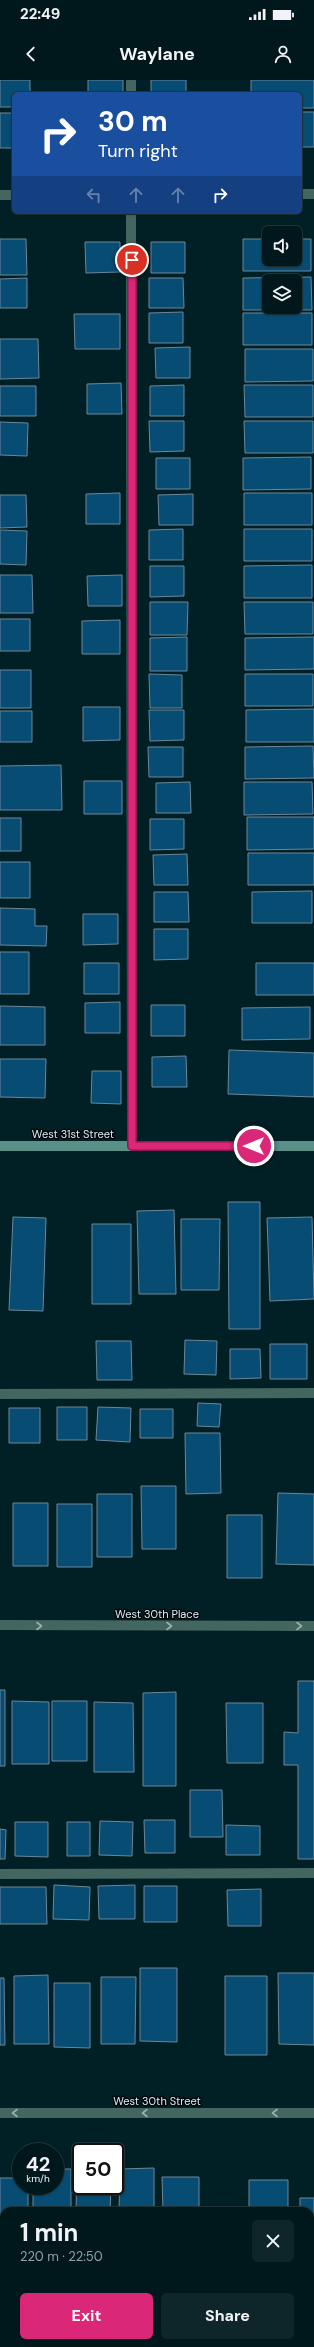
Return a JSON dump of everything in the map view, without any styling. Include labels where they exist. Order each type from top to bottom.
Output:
[{"type":"main road","name":"West 31st Street","points":[[0,1146],[314,1146]]},
{"type":"street","points":[[131,80],[131,92]]},
{"type":"street","points":[[302,194],[314,194]]},
{"type":"street","points":[[0,195],[12,195]]},
{"type":"street","points":[[131,214],[132,1146]]},
{"type":"street","points":[[0,1394],[314,1392]]},
{"type":"street","name":"West 30th Place","points":[[0,1625],[314,1626]]},
{"type":"street","points":[[0,1874],[314,1874]]},
{"type":"street","name":"West 30th Street","points":[[0,2113],[314,2113]]},
{"type":"building","points":[[0,80],[30,80],[30,92],[12,92],[12,107],[0,107]]},
{"type":"building","points":[[88,80],[123,80],[123,92],[88,92]]},
{"type":"building","points":[[151,80],[186,80],[186,92],[151,92]]},
{"type":"building","points":[[251,80],[314,80],[314,108],[302,108],[302,92],[251,92]]},
{"type":"building","points":[[302,112],[314,112],[314,147],[302,147]]},
{"type":"building","points":[[0,113],[12,113],[12,148],[0,148]]},
{"type":"building","points":[[0,239],[26,239],[27,275],[0,275]]},
{"type":"building","points":[[243,239],[262,239],[262,266],[302,266],[302,239],[311,239],[311,271],[243,271]]},
{"type":"building","points":[[85,242],[120,242],[120,272],[86,273]]},
{"type":"building","points":[[151,242],[185,242],[185,273],[151,273]]},
{"type":"building","points":[[302,277],[311,277],[312,310],[302,310]]},
{"type":"building","points":[[27,278],[27,308],[0,308],[0,279]]},
{"type":"building","points":[[149,278],[183,278],[184,308],[149,308]]},
{"type":"building","points":[[243,278],[262,278],[262,310],[243,310]]},
{"type":"building","points":[[183,312],[183,343],[149,343],[149,313]]},
{"type":"building","points":[[243,313],[312,313],[312,345],[243,345]]},
{"type":"building","points":[[74,314],[120,314],[120,349],[75,349]]},
{"type":"building","points":[[0,339],[38,339],[39,378],[0,379]]},
{"type":"building","points":[[190,347],[190,378],[156,378],[155,348]]},
{"type":"building","points":[[245,349],[313,349],[313,381],[245,382]]},
{"type":"building","points":[[121,383],[122,414],[87,414],[87,384]]},
{"type":"building","points":[[184,385],[184,416],[150,416],[150,386]]},
{"type":"building","points":[[244,385],[313,385],[313,417],[245,417]]},
{"type":"building","points":[[0,386],[36,386],[36,416],[0,416]]},
{"type":"building","points":[[149,421],[184,421],[184,451],[150,452]]},
{"type":"building","points":[[244,421],[313,421],[313,453],[245,453]]},
{"type":"building","points":[[0,422],[28,423],[27,456],[0,455]]},
{"type":"building","points":[[311,457],[311,489],[243,490],[243,458]]},
{"type":"building","points":[[156,458],[190,458],[190,489],[156,489]]},
{"type":"building","points":[[120,493],[120,524],[86,524],[86,494]]},
{"type":"building","points":[[244,493],[312,493],[312,525],[244,525]]},
{"type":"building","points":[[193,494],[193,525],[159,525],[158,495]]},
{"type":"building","points":[[0,495],[26,495],[27,527],[0,528]]},
{"type":"building","points":[[183,529],[183,560],[149,560],[149,530]]},
{"type":"building","points":[[244,529],[312,529],[312,561],[244,561]]},
{"type":"building","points":[[0,530],[27,531],[26,565],[0,564]]},
{"type":"building","points":[[312,565],[312,598],[244,598],[244,566]]},
{"type":"building","points":[[150,566],[184,566],[184,596],[150,597]]},
{"type":"building","points":[[0,575],[32,575],[33,613],[0,613]]},
{"type":"building","points":[[122,575],[122,606],[88,606],[87,576]]},
{"type":"building","points":[[150,602],[188,602],[187,635],[150,635]]},
{"type":"building","points":[[244,602],[313,602],[313,634],[245,634]]},
{"type":"building","points":[[0,619],[30,619],[30,651],[0,651]]},
{"type":"building","points":[[120,620],[120,654],[82,654],[82,621]]},
{"type":"building","points":[[187,637],[187,671],[150,671],[150,638]]},
{"type":"building","points":[[314,637],[314,669],[245,670],[245,638]]},
{"type":"building","points":[[0,670],[31,670],[31,708],[0,708]]},
{"type":"building","points":[[149,674],[182,675],[182,708],[150,708]]},
{"type":"building","points":[[245,674],[313,674],[313,706],[245,706]]},
{"type":"building","points":[[83,707],[120,707],[120,740],[83,741]]},
{"type":"building","points":[[314,709],[314,742],[246,742],[246,710]]},
{"type":"building","points":[[149,710],[184,710],[184,740],[150,741]]},
{"type":"building","points":[[0,711],[32,711],[32,742],[0,742]]},
{"type":"building","points":[[313,746],[314,778],[245,779],[245,747]]},
{"type":"building","points":[[148,747],[183,747],[183,777],[149,777]]},
{"type":"building","points":[[61,765],[62,810],[0,810],[0,766]]},
{"type":"building","points":[[84,781],[122,781],[122,814],[84,814]]},
{"type":"building","points":[[190,782],[191,813],[156,813],[156,783]]},
{"type":"building","points":[[244,782],[312,782],[313,814],[244,815]]},
{"type":"building","points":[[247,817],[314,817],[314,849],[247,850]]},
{"type":"building","points":[[0,818],[21,818],[21,851],[0,851]]},
{"type":"building","points":[[150,819],[184,819],[184,849],[150,850]]},
{"type":"building","points":[[248,853],[314,853],[314,885],[248,885]]},
{"type":"building","points":[[187,854],[188,885],[154,885],[153,855]]},
{"type":"building","points":[[0,862],[30,862],[30,898],[0,898]]},
{"type":"building","points":[[312,891],[312,923],[252,923],[252,892]]},
{"type":"building","points":[[154,892],[188,892],[189,922],[154,922]]},
{"type":"building","points":[[0,908],[35,909],[35,926],[47,926],[46,946],[0,945]]},
{"type":"building","points":[[83,914],[118,914],[118,944],[83,945]]},
{"type":"building","points":[[154,929],[188,929],[188,959],[154,960]]},
{"type":"building","points":[[0,952],[29,952],[29,994],[0,994]]},
{"type":"building","points":[[84,963],[119,963],[119,994],[84,994]]},
{"type":"building","points":[[256,963],[314,963],[314,995],[256,995]]},
{"type":"building","points":[[120,1002],[120,1033],[85,1033],[85,1003]]},
{"type":"building","points":[[151,1005],[185,1005],[185,1036],[151,1036]]},
{"type":"building","points":[[0,1006],[45,1007],[45,1045],[0,1045]]},
{"type":"building","points":[[310,1007],[310,1039],[242,1040],[242,1008]]},
{"type":"building","points":[[229,1050],[314,1053],[314,1097],[228,1094]]},
{"type":"building","points":[[186,1056],[187,1087],[152,1087],[152,1057]]},
{"type":"building","points":[[0,1059],[46,1059],[45,1098],[0,1097]]},
{"type":"building","points":[[92,1071],[121,1071],[121,1104],[91,1103]]},
{"type":"building","points":[[228,1202],[260,1202],[260,1329],[229,1329]]},
{"type":"building","points":[[174,1210],[176,1294],[139,1294],[137,1211]]},
{"type":"building","points":[[13,1217],[46,1218],[43,1311],[9,1310]]},
{"type":"building","points":[[312,1217],[314,1299],[270,1301],[267,1218]]},
{"type":"building","points":[[181,1219],[220,1219],[219,1290],[181,1290]]},
{"type":"building","points":[[92,1224],[131,1224],[131,1304],[92,1304]]},
{"type":"building","points":[[185,1340],[217,1341],[216,1375],[184,1374]]},
{"type":"building","points":[[96,1341],[131,1341],[132,1380],[97,1380]]},
{"type":"building","points":[[270,1344],[307,1344],[307,1379],[270,1379]]},
{"type":"building","points":[[230,1349],[260,1349],[261,1378],[230,1379]]},
{"type":"building","points":[[198,1403],[221,1404],[219,1427],[197,1426]]},
{"type":"building","points":[[57,1407],[87,1407],[87,1440],[57,1440]]},
{"type":"building","points":[[98,1407],[131,1408],[130,1442],[96,1440]]},
{"type":"building","points":[[9,1408],[40,1408],[40,1443],[9,1443]]},
{"type":"building","points":[[140,1409],[173,1409],[173,1438],[140,1438]]},
{"type":"building","points":[[185,1433],[220,1433],[221,1493],[186,1494]]},
{"type":"building","points":[[141,1486],[176,1486],[176,1549],[142,1549]]},
{"type":"building","points":[[278,1493],[314,1494],[314,1565],[276,1564]]},
{"type":"building","points":[[97,1494],[132,1494],[132,1557],[97,1557]]},
{"type":"building","points":[[13,1503],[48,1503],[48,1566],[13,1566]]},
{"type":"building","points":[[57,1504],[92,1504],[92,1567],[57,1567]]},
{"type":"building","points":[[227,1515],[262,1515],[262,1578],[227,1578]]},
{"type":"building","points":[[298,1681],[314,1681],[314,1859],[298,1859],[298,1765],[284,1765],[284,1732],[298,1733]]},
{"type":"building","points":[[0,1690],[5,1690],[5,1766],[0,1766]]},
{"type":"building","points":[[176,1692],[176,1786],[143,1786],[143,1693]]},
{"type":"building","points":[[12,1701],[49,1702],[49,1764],[12,1764]]},
{"type":"building","points":[[52,1701],[87,1701],[87,1761],[52,1761]]},
{"type":"building","points":[[94,1702],[133,1703],[134,1772],[94,1772]]},
{"type":"building","points":[[226,1703],[263,1703],[263,1763],[227,1763]]},
{"type":"building","points":[[190,1790],[222,1790],[223,1837],[190,1837]]},
{"type":"building","points":[[144,1820],[175,1820],[175,1853],[145,1853]]},
{"type":"building","points":[[100,1821],[133,1822],[132,1856],[99,1855]]},
{"type":"building","points":[[15,1822],[48,1822],[48,1857],[15,1856]]},
{"type":"building","points":[[67,1822],[90,1822],[90,1856],[67,1856]]},
{"type":"building","points":[[226,1825],[260,1826],[260,1855],[226,1855]]},
{"type":"building","points":[[0,1829],[6,1830],[5,1859],[0,1859]]},
{"type":"building","points":[[54,1885],[90,1887],[89,1920],[53,1919]]},
{"type":"building","points":[[135,1885],[135,1919],[99,1919],[98,1886]]},
{"type":"building","points":[[144,1886],[177,1886],[177,1922],[144,1922]]},
{"type":"building","points":[[0,1887],[46,1887],[47,1924],[0,1924]]},
{"type":"building","points":[[261,1889],[261,1926],[228,1926],[227,1890]]},
{"type":"building","points":[[140,1968],[177,1968],[177,2042],[140,2041]]},
{"type":"building","points":[[278,1973],[314,1973],[314,2045],[279,2044]]},
{"type":"building","points":[[48,1975],[49,2044],[14,2044],[14,1976]]},
{"type":"building","points":[[225,1976],[267,1976],[267,2055],[225,2055]]},
{"type":"building","points":[[101,1977],[136,1977],[135,2044],[101,2044]]},
{"type":"building","points":[[0,1978],[4,1978],[5,2045],[0,2045]]},
{"type":"building","points":[[54,1983],[90,1983],[90,2048],[54,2047]]},
{"type":"building","points":[[154,2168],[154,2207],[119,2207],[119,2195],[124,2195],[124,2169]]},
{"type":"building","points":[[64,2169],[71,2169],[71,2207],[33,2207],[33,2195],[64,2195]]},
{"type":"building","points":[[162,2177],[199,2177],[199,2207],[163,2207]]},
{"type":"building","points":[[0,2178],[12,2178],[12,2195],[28,2195],[28,2207],[0,2207]]},
{"type":"building","points":[[249,2180],[288,2180],[288,2207],[249,2207]]},
{"type":"building","points":[[76,2195],[111,2195],[110,2207],[76,2207]]},
{"type":"building","points":[[300,2198],[314,2198],[314,2207],[300,2207]]},
{"type":"route","points":[[132,260],[132,1146],[254,1146]]}]
